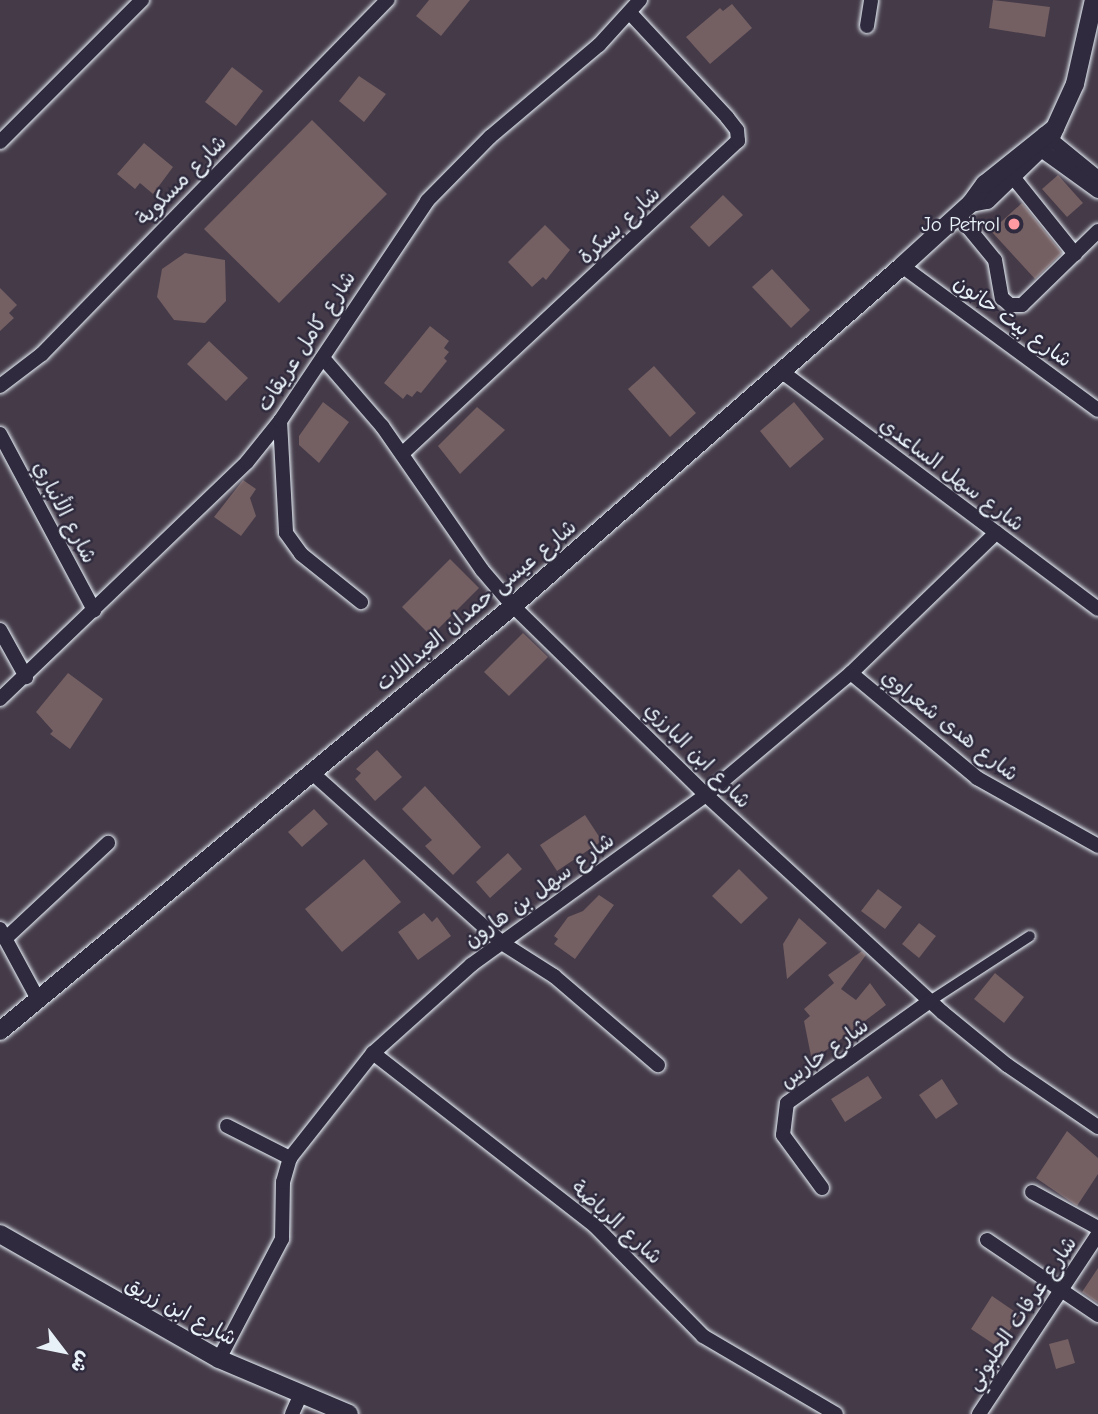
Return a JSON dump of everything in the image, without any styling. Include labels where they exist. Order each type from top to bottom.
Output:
[{"type":"street","points":[[0,142],[142,0]]},
{"type":"street","name":"شارع مسكوية","points":[[0,386],[42,354],[388,0]]},
{"type":"street","name":"شارع كامل عريقات","points":[[0,699],[26,677],[247,462],[280,421],[372,279],[427,201],[482,145],[630,13],[640,0]]},
{"type":"street","points":[[867,26],[871,0]]},
{"type":"street","name":"شارع عيسى حمدان العبداللات","points":[[971,203],[987,200],[1013,177],[1044,139],[1077,75],[1094,0]]},
{"type":"street","name":"شارع بسكرة","points":[[403,453],[738,142],[737,131],[727,117],[630,13]]},
{"type":"street","points":[[1044,139],[1098,178]]},
{"type":"street","points":[[1044,139],[1098,191]]},
{"type":"street","name":"شارع عيسى حمدان العبداللات","points":[[0,1031],[513,606],[902,266],[971,203],[985,184],[1044,139]]},
{"type":"street","points":[[1013,177],[1075,254]]},
{"type":"street","points":[[958,215],[995,260],[1002,298],[1010,305],[1022,305],[1098,231]]},
{"type":"street","name":"شارع بيت حانون","points":[[902,266],[1098,410]]},
{"type":"street","name":"شارع ابن البارزي","points":[[323,358],[403,453],[482,570],[513,606],[706,795],[930,1001],[1007,1065],[1098,1128]]},
{"type":"street","name":"شارع سهل الساعدي","points":[[781,371],[1098,609]]},
{"type":"street","points":[[280,421],[286,533],[301,554],[361,602]]},
{"type":"street","name":"شارع الأنباري","points":[[0,434],[94,610]]},
{"type":"street","name":"شارع سهل بن هارون","points":[[219,1359],[282,1239],[283,1182],[289,1158],[373,1053],[415,1012],[502,943],[706,795],[851,673],[996,533]]},
{"type":"street","points":[[0,630],[26,677]]},
{"type":"street","name":"شارع هدى شعراوي","points":[[851,673],[977,778],[1098,845]]},
{"type":"street","points":[[311,772],[502,943],[554,976],[658,1065]]},
{"type":"street","points":[[38,1001],[3,934],[108,843]]},
{"type":"street","points":[[930,1001],[1030,936]]},
{"type":"street","name":"شارع حارس","points":[[822,1188],[788,1147],[781,1124],[787,1103],[930,1001]]},
{"type":"street","name":"شارع الرياضة","points":[[373,1053],[595,1226],[703,1336],[836,1414]]},
{"type":"street","points":[[227,1126],[289,1158]]},
{"type":"street","points":[[1032,1192],[1098,1228]]},
{"type":"street","name":"شارع ابن زريق","points":[[0,1234],[219,1359],[349,1414]]},
{"type":"street","name":"شارع عرفات الحلبوني","points":[[979,1414],[1098,1234]]},
{"type":"street","points":[[987,1240],[1098,1315]]},
{"type":"street","points":[[292,1414],[300,1394]]},
{"type":"building","points":[[429,0],[470,0],[441,36],[416,16]]},
{"type":"building","points":[[993,0],[1050,7],[1045,37],[989,28]]},
{"type":"building","points":[[732,4],[752,28],[710,64],[686,37],[720,8],[723,11]]},
{"type":"building","points":[[232,67],[263,91],[236,126],[205,102]]},
{"type":"building","points":[[359,76],[386,94],[364,122],[339,101]]},
{"type":"building","points":[[312,120],[387,194],[279,303],[204,229]]},
{"type":"building","points":[[144,143],[173,167],[153,194],[140,183],[135,189],[117,174]]},
{"type":"building","points":[[1058,175],[1083,203],[1067,217],[1042,189]]},
{"type":"building","points":[[723,195],[743,215],[709,247],[690,227]]},
{"type":"building","points":[[1022,203],[1062,253],[1035,279],[991,231]]},
{"type":"building","points":[[545,225],[570,250],[546,280],[543,277],[532,287],[508,262]]},
{"type":"building","points":[[185,253],[225,260],[226,301],[205,323],[174,320],[157,297],[162,269]]},
{"type":"building","points":[[772,269],[810,310],[791,328],[752,287]]},
{"type":"building","points":[[0,288],[17,305],[9,313],[14,318],[0,331]]},
{"type":"building","points":[[430,326],[449,341],[444,348],[449,352],[444,358],[447,361],[421,393],[417,391],[412,397],[407,394],[403,399],[384,383]]},
{"type":"building","points":[[209,341],[248,378],[226,401],[187,364]]},
{"type":"building","points":[[654,366],[696,413],[670,437],[628,389]]},
{"type":"building","points":[[323,402],[349,422],[319,463],[299,445],[299,436]]},
{"type":"building","points":[[794,402],[824,439],[790,468],[760,431]]},
{"type":"building","points":[[477,407],[505,430],[460,474],[438,446]]},
{"type":"building","points":[[243,480],[256,489],[250,498],[256,516],[241,536],[214,517]]},
{"type":"building","points":[[450,559],[479,588],[431,636],[402,607]]},
{"type":"building","points":[[523,633],[548,657],[509,696],[484,672]]},
{"type":"building","points":[[68,673],[103,699],[70,749],[50,734],[53,731],[36,712]]},
{"type":"building","points":[[377,750],[402,777],[375,801],[355,779],[361,773],[356,769]]},
{"type":"building","points":[[425,786],[481,847],[453,875],[425,846],[432,840],[402,809]]},
{"type":"building","points":[[314,809],[328,824],[302,847],[288,832]]},
{"type":"building","points":[[585,815],[602,841],[557,871],[540,845]]},
{"type":"building","points":[[508,853],[522,869],[490,898],[476,882]]},
{"type":"building","points":[[364,859],[401,902],[342,952],[305,909]]},
{"type":"building","points":[[739,869],[768,898],[741,924],[712,896]]},
{"type":"building","points":[[878,889],[902,907],[885,929],[861,911]]},
{"type":"building","points":[[599,895],[614,905],[575,959],[554,944],[558,939],[554,936],[568,917],[583,911]]},
{"type":"building","points":[[424,913],[432,922],[437,917],[451,936],[418,960],[398,932]]},
{"type":"building","points":[[799,918],[827,943],[787,979],[783,944]]},
{"type":"building","points":[[919,923],[936,936],[919,958],[902,944]]},
{"type":"building","points":[[862,951],[866,955],[841,989],[856,1000],[870,983],[886,1005],[812,1061],[804,1021],[810,1016],[804,1009],[834,983],[828,975]]},
{"type":"building","points":[[995,973],[1024,997],[1004,1023],[974,999]]},
{"type":"building","points":[[868,1076],[882,1098],[845,1122],[831,1099]]},
{"type":"building","points":[[942,1079],[958,1104],[936,1119],[919,1095]]},
{"type":"building","points":[[1067,1131],[1098,1158],[1098,1174],[1077,1206],[1036,1178]]},
{"type":"building","points":[[1098,1268],[1098,1303],[1082,1292]]},
{"type":"building","points":[[992,1296],[1020,1315],[998,1347],[971,1329]]},
{"type":"building","points":[[1068,1339],[1075,1363],[1056,1369],[1049,1344]]},
{"type":"place","name":"Jo Petrol","points":[[1014,224]]}]
